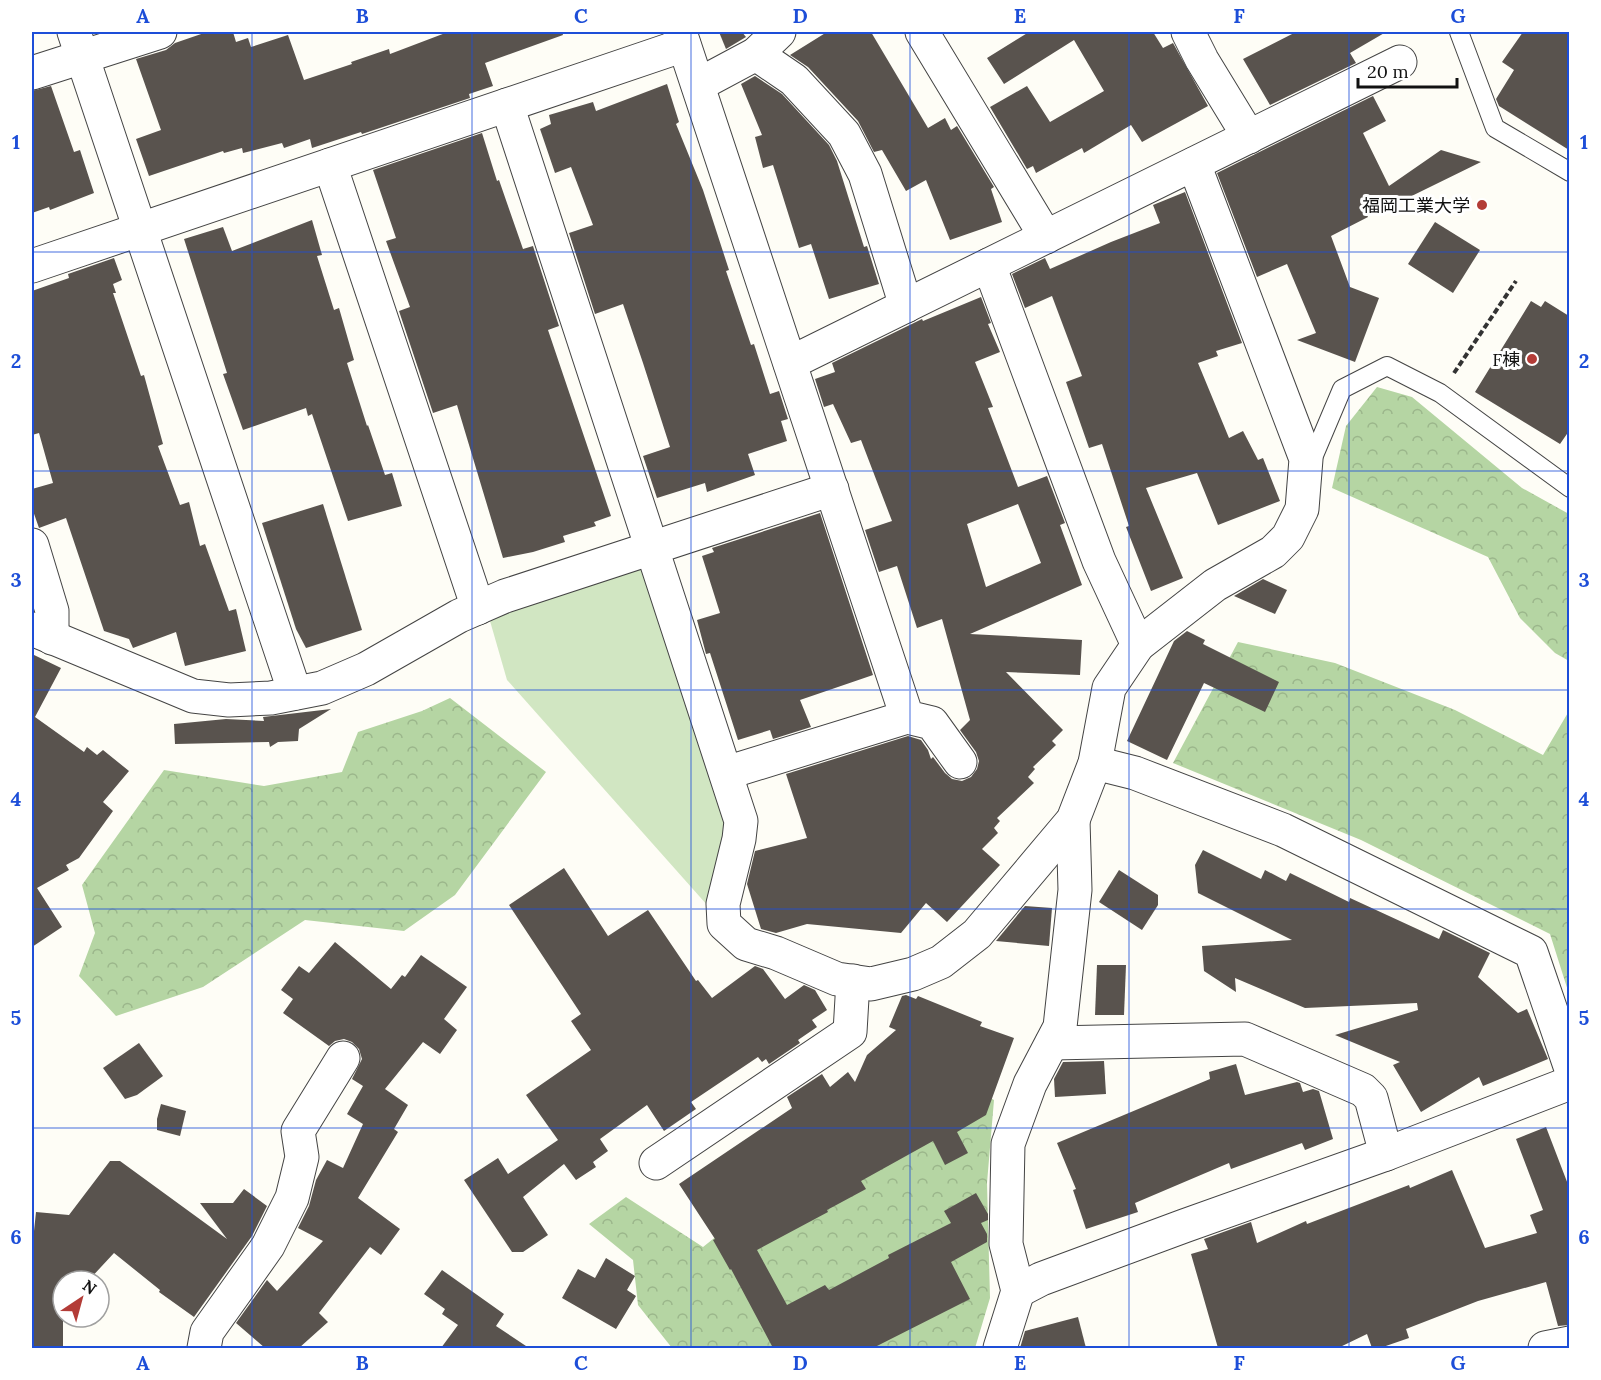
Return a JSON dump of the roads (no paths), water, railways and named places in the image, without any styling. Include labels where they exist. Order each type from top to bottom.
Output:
[{"type":"street","points":[[32,73],[78,44],[160,32]]},
{"type":"street","points":[[698,85],[756,54],[779,32]]},
{"type":"street","points":[[922,32],[1046,237]]},
{"type":"street","points":[[1188,32],[1202,60],[1249,137]]},
{"type":"street","points":[[32,266],[507,105],[682,38],[907,717]]},
{"type":"street","points":[[78,44],[295,693]]},
{"type":"street","points":[[756,54],[794,80],[844,134],[866,174],[906,306]]},
{"type":"street","points":[[790,363],[1400,62]]},
{"type":"street","points":[[507,105],[741,821],[739,839],[723,904],[724,924],[746,944],[776,953],[837,979],[871,984],[913,974],[941,962],[977,934],[1073,820],[1095,763],[1109,688],[1138,645],[1215,585],[1273,552],[1288,537],[1302,509],[1306,459],[1194,164]]},
{"type":"street","points":[[330,165],[477,608]]},
{"type":"street","points":[[990,265],[1099,561],[1138,645]]},
{"type":"street","points":[[32,545],[52,611],[42,633],[193,696],[229,700],[271,698],[322,688],[366,669],[459,616],[505,596],[832,489]]},
{"type":"street","points":[[726,773],[907,717],[932,723],[960,762]]},
{"type":"street","points":[[1095,763],[1135,773],[1283,830],[1530,952],[1569,1066]]},
{"type":"street","points":[[1000,1348],[1018,1291],[1006,1244],[1008,1143],[1030,1084],[1060,1027],[1075,890],[1073,820]]},
{"type":"street","points":[[656,1163],[850,1032],[853,981]]},
{"type":"street","points":[[1052,1043],[1245,1039],[1363,1090],[1371,1098],[1386,1154]]},
{"type":"street","points":[[204,1348],[207,1332],[268,1246],[292,1198],[302,1157],[298,1131],[343,1058]]},
{"type":"street","points":[[1018,1291],[1041,1279],[1386,1154],[1569,1083]]},
{"type":"street","points":[[1545,1348],[1569,1343]]},
{"type":"lane","points":[[1459,32],[1495,128],[1569,172]]},
{"type":"lane","points":[[1305,477],[1341,389],[1387,366],[1440,393],[1569,488]]},
{"type":"place","name":"福岡工業大学","points":[[1482,205]]},
{"type":"place","name":"F棟","points":[[1532,359]]}]
